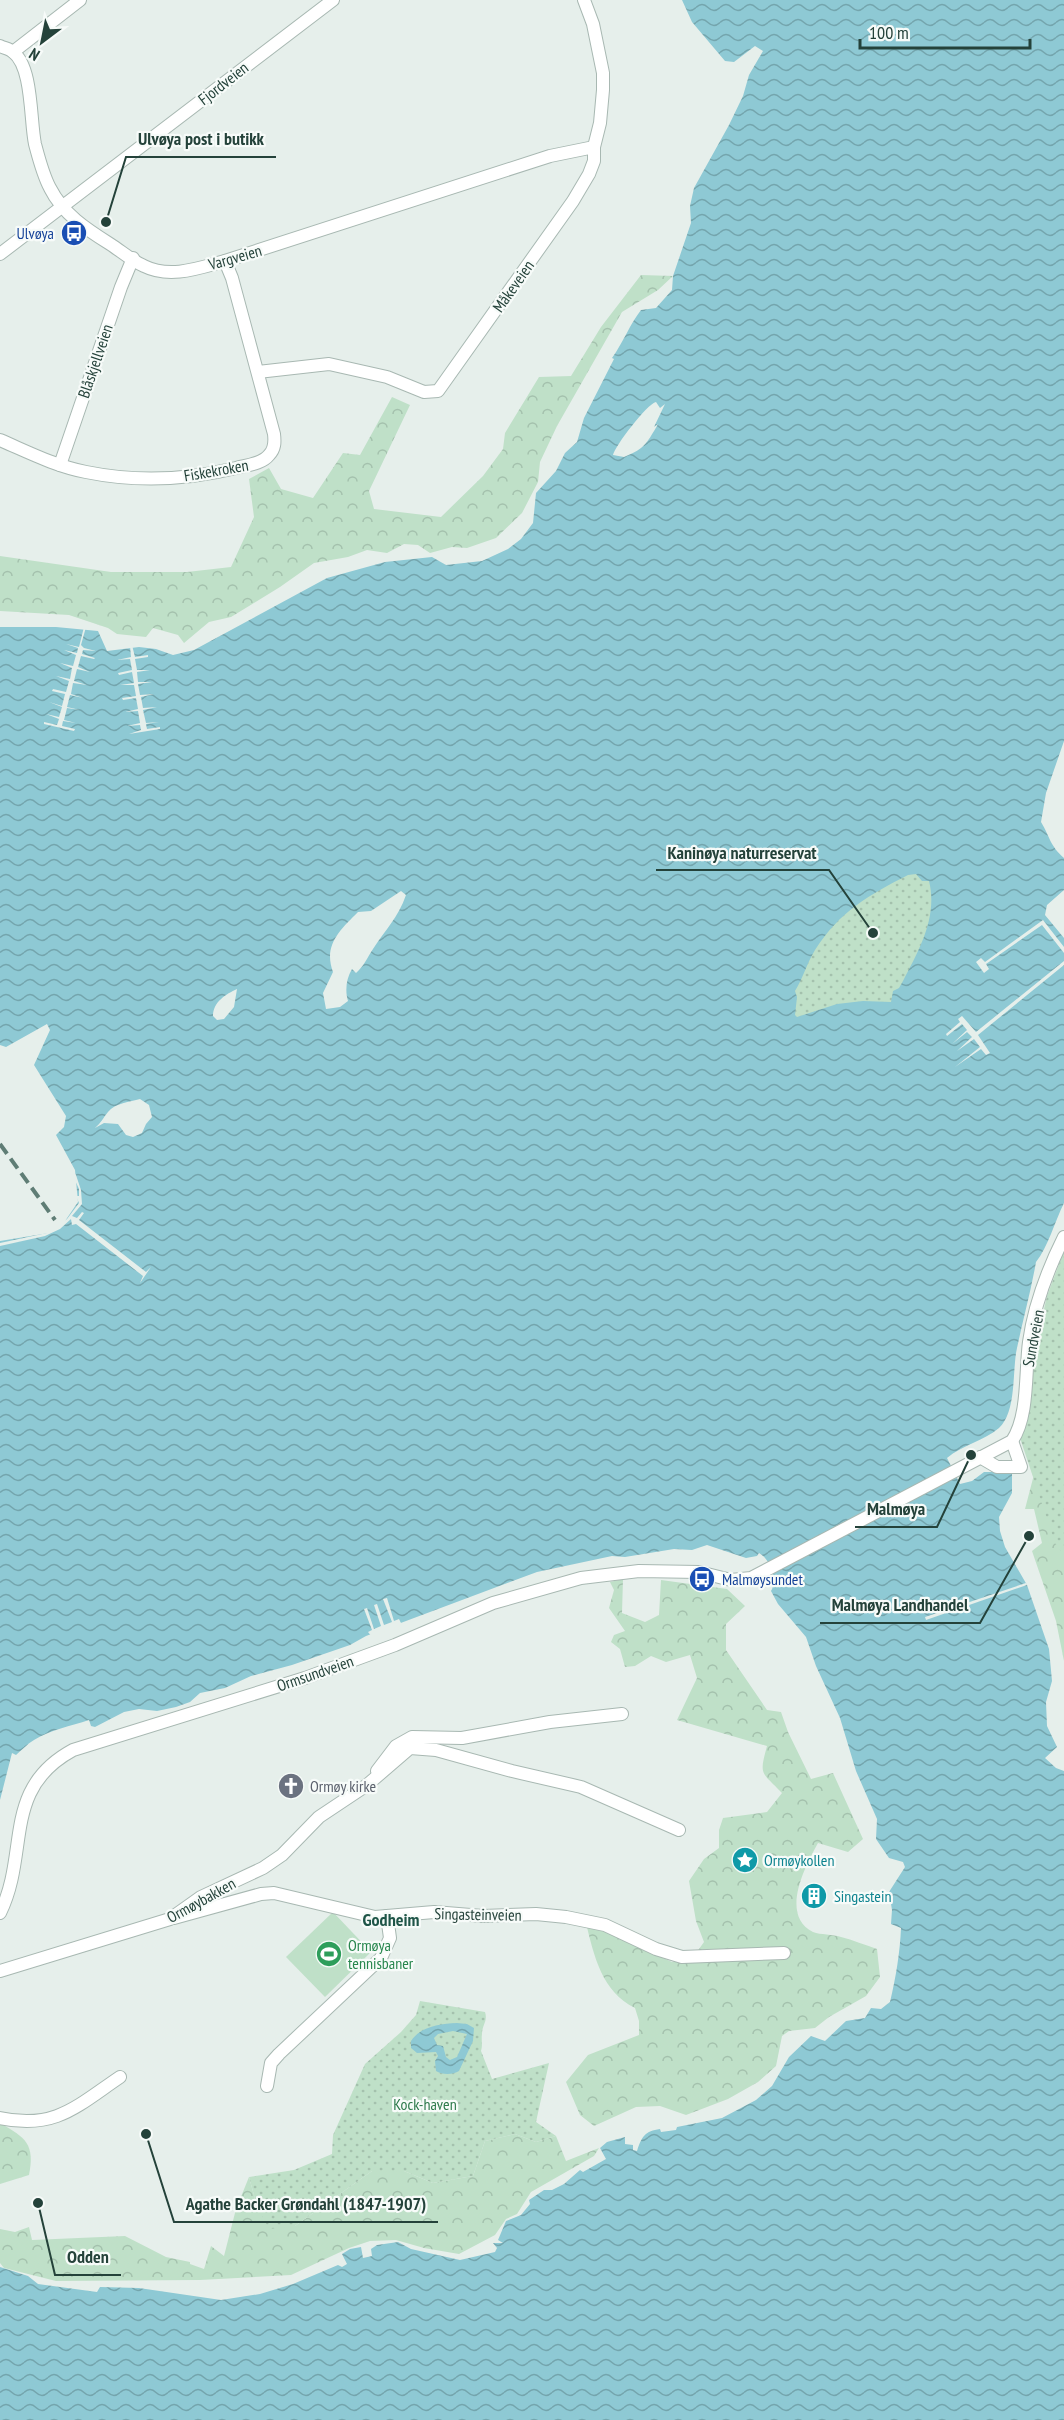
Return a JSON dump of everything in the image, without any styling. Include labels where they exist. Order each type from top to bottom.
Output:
[{"type":"street","points":[[0,46],[14,52],[80,0]]},
{"type":"street","name":"Fjordveien","points":[[0,254],[333,0]]},
{"type":"street","name":"Måkeveien","points":[[258,372],[329,364],[387,377],[424,392],[438,391],[590,174],[600,123],[603,73],[593,24],[584,0]]},
{"type":"street","name":"Vargveien","points":[[14,52],[21,63],[27,82],[40,163],[49,187],[62,207],[95,234],[143,266],[157,271],[182,272],[225,261],[550,156],[594,147]]},
{"type":"street","name":"Blåskjellveien","points":[[60,465],[133,258]]},
{"type":"street","name":"Fiskekroken","points":[[0,440],[60,465],[107,475],[160,479],[213,474],[264,460],[275,444],[258,372],[225,261]]},
{"type":"street","name":"Sundveien","points":[[1012,1441],[1024,1402],[1032,1327],[1054,1256],[1064,1237]]},
{"type":"street","points":[[1012,1441],[1021,1467],[997,1467],[980,1457],[1012,1441]]},
{"type":"street","name":"Ormsundveien","points":[[0,1913],[13,1879],[22,1815],[33,1786],[42,1772],[56,1759],[73,1750],[305,1678],[395,1645],[493,1603],[527,1592],[590,1576],[639,1571],[699,1572],[738,1580],[763,1572],[980,1457]]},
{"type":"street","name":"Ormøybakken","points":[[376,1778],[377,1770],[389,1752],[412,1737],[462,1738],[550,1722],[622,1714]]},
{"type":"street","name":"Ormøybakken","points":[[0,1971],[170,1919],[201,1897],[274,1861],[320,1817],[376,1778],[410,1748],[436,1749],[512,1771],[581,1786],[679,1830]]},
{"type":"street","name":"Singasteinveien","points":[[170,1919],[234,1900],[268,1893],[302,1898],[375,1917],[434,1912],[483,1916],[536,1914],[556,1916],[605,1925],[629,1938],[676,1956],[744,1956],[784,1953]]},
{"type":"street","points":[[267,2085],[272,2063],[279,2054],[381,1958],[390,1938],[387,1916]]},
{"type":"street","points":[[0,2118],[26,2121],[52,2120],[120,2077]]},
{"type":"green space","points":[[641,275],[673,276],[658,290],[622,312],[557,426],[540,462],[538,482],[522,513],[496,538],[467,548],[452,547],[430,553],[418,545],[404,544],[387,553],[367,550],[348,557],[314,563],[231,617],[209,622],[184,643],[178,635],[153,628],[146,637],[117,634],[108,628],[69,615],[0,611],[0,556],[111,572],[187,572],[231,567],[254,517],[249,479],[269,468],[281,489],[313,498],[343,453],[360,455],[392,397],[410,405],[369,491],[374,509],[441,517],[483,476],[503,449],[505,433],[539,377],[571,376],[601,327]]},
{"type":"green space","points":[[1009,853],[820,1094],[721,964],[758,888]]},
{"type":"green space","points":[[1064,1251],[1064,1555],[1055,1543],[1020,1438],[1036,1344],[1047,1296]]},
{"type":"green space","points":[[1064,1280],[1064,1661],[1056,1621],[1032,1551],[1042,1543],[1034,1509],[1025,1509],[1037,1463]]},
{"type":"green space","points":[[623,1579],[622,1613],[645,1622],[659,1615],[661,1580],[727,1589],[745,1606],[726,1624],[726,1650],[767,1710],[781,1712],[811,1779],[833,1773],[863,1839],[848,1852],[818,1843],[798,1889],[796,1902],[798,1914],[803,1924],[813,1932],[838,1936],[877,1949],[880,1977],[866,1996],[829,2017],[815,2028],[789,2031],[782,2036],[776,2066],[758,2082],[728,2099],[686,2115],[660,2106],[636,2107],[594,2126],[580,2115],[566,2082],[588,2055],[639,2035],[639,2021],[635,2008],[615,1993],[601,1972],[586,1923],[672,1962],[694,1956],[704,1942],[696,1921],[689,1881],[704,1859],[719,1848],[719,1830],[723,1818],[767,1812],[782,1793],[764,1772],[763,1763],[767,1746],[677,1720],[697,1678],[690,1655],[666,1662],[651,1656],[635,1666],[625,1667],[620,1649],[611,1642],[614,1635],[625,1631],[609,1608],[614,1590],[610,1582]]},
{"type":"green space","name":"Ormøya tennisbaner","points":[[333,1912],[371,1952],[325,1997],[286,1957]]},
{"type":"green space","name":"Kock-haven","points":[[420,2001],[485,2012],[481,2051],[492,2079],[549,2063],[536,2122],[556,2136],[536,2142],[515,2134],[485,2141],[473,2176],[433,2183],[404,2171],[372,2171],[295,2226],[269,2229],[257,2206],[249,2177],[294,2170],[332,2154],[333,2135],[365,2064],[401,2032],[416,2015]]},
{"type":"green space","points":[[0,2123],[16,2133],[26,2143],[31,2156],[31,2164],[29,2175],[0,2184]]},
{"type":"green space","points":[[515,2134],[536,2142],[556,2136],[566,2161],[599,2148],[594,2156],[531,2192],[517,2214],[506,2219],[495,2235],[459,2254],[396,2240],[370,2241],[349,2248],[291,2275],[200,2280],[56,2281],[4,2268],[0,2263],[0,2229],[15,2232],[29,2227],[32,2240],[125,2236],[166,2257],[190,2262],[204,2269],[211,2246],[224,2256],[236,2209],[249,2177],[257,2206],[295,2226],[372,2171],[404,2171],[433,2183],[473,2176],[485,2141]]},
{"type":"water","points":[[682,0],[1064,0],[1064,741],[1046,793],[1041,822],[1053,845],[1064,858],[1064,890],[1047,905],[1045,915],[1064,938],[1064,1203],[1048,1241],[1036,1262],[1017,1348],[1009,1412],[1005,1421],[987,1436],[947,1458],[960,1484],[972,1481],[984,1472],[1012,1472],[1012,1493],[999,1517],[1000,1531],[1005,1547],[1027,1585],[1049,1649],[1052,1681],[1046,1702],[1047,1726],[1057,1747],[1045,1758],[1056,1768],[1064,1771],[1064,2420],[0,2420],[0,2267],[28,2276],[38,2284],[97,2292],[100,2287],[139,2288],[221,2300],[260,2294],[293,2284],[338,2265],[342,2267],[347,2264],[342,2254],[350,2249],[361,2247],[363,2258],[372,2256],[371,2249],[377,2245],[398,2242],[411,2249],[460,2260],[495,2252],[497,2248],[493,2243],[503,2243],[498,2240],[506,2221],[521,2215],[530,2204],[529,2200],[544,2190],[552,2190],[564,2184],[580,2170],[583,2172],[606,2159],[600,2148],[607,2142],[625,2137],[625,2144],[633,2145],[633,2150],[637,2151],[643,2138],[651,2131],[676,2130],[677,2127],[722,2118],[756,2100],[772,2086],[789,2057],[811,2036],[825,2041],[846,2021],[865,2018],[871,2008],[881,2009],[890,2002],[901,1928],[891,1924],[892,1910],[889,1892],[905,1867],[903,1862],[889,1858],[876,1839],[877,1819],[856,1771],[840,1718],[816,1666],[806,1637],[778,1604],[771,1591],[774,1581],[772,1570],[759,1553],[757,1556],[746,1558],[707,1545],[692,1550],[674,1549],[625,1557],[612,1556],[537,1572],[366,1636],[350,1645],[251,1676],[225,1688],[200,1693],[190,1702],[176,1707],[157,1711],[139,1709],[124,1712],[95,1727],[91,1726],[89,1720],[47,1733],[31,1742],[16,1755],[12,1753],[0,1800],[0,1241],[49,1233],[63,1224],[78,1202],[75,1170],[56,1135],[64,1127],[66,1116],[34,1065],[50,1030],[47,1024],[6,1047],[0,1045],[0,627],[56,627],[98,631],[107,651],[139,647],[156,649],[173,655],[194,650],[327,578],[385,562],[432,557],[446,565],[482,561],[508,549],[521,539],[533,523],[536,493],[556,471],[565,453],[577,442],[584,418],[614,359],[612,358],[634,321],[641,310],[656,308],[672,290],[673,276],[691,223],[690,206],[694,188],[729,125],[743,96],[749,75],[763,51],[755,46],[734,62],[725,61],[692,22]],"holes":[[[656,402],[660,408],[665,404],[654,427],[658,424],[648,440],[639,449],[624,457],[613,455],[619,443]],[[916,874],[922,881],[929,881],[931,907],[921,945],[899,988],[893,991],[891,1002],[863,1001],[837,1004],[797,1017],[795,1015],[797,997],[795,991],[812,955],[825,936],[856,905],[908,875]],[[401,891],[406,895],[395,917],[363,965],[356,973],[352,969],[348,977],[348,1001],[340,1007],[326,1009],[323,993],[333,972],[330,954],[335,939],[358,912],[371,911]],[[237,989],[234,1007],[224,1019],[217,1020],[213,1016],[215,1007],[229,993]],[[140,1099],[149,1105],[152,1117],[142,1133],[133,1137],[126,1135],[118,1124],[104,1123],[95,1128],[111,1109]]]},
{"type":"water","points":[[457,2023],[467,2024],[474,2028],[473,2041],[459,2071],[444,2074],[436,2071],[435,2061],[438,2056],[436,2052],[417,2053],[411,2048],[411,2041],[425,2029]],"holes":[[[453,2031],[467,2034],[457,2057],[450,2060],[446,2057],[443,2046],[437,2045],[434,2038],[438,2034]]]},
{"type":"pier","points":[[84,627],[86,627],[81,645],[96,651],[83,650],[82,654],[94,659],[81,656],[78,667],[90,672],[77,669],[74,681],[87,685],[73,683],[71,694],[83,698],[70,695],[67,707],[80,710],[67,708],[64,720],[76,723],[63,721],[62,726],[75,729],[74,731],[44,724],[44,722],[57,725],[59,719],[46,714],[59,717],[62,707],[49,702],[62,706],[65,694],[52,691],[53,689],[66,692],[69,681],[56,676],[70,679],[72,668],[60,663],[73,666],[76,655],[64,650],[77,653],[78,648],[66,644],[79,647]]},
{"type":"pier","points":[[132,645],[135,657],[148,655],[148,657],[135,659],[137,670],[150,670],[137,672],[138,682],[152,682],[138,684],[140,695],[154,694],[141,697],[143,708],[157,707],[143,710],[146,723],[159,722],[146,724],[147,729],[160,727],[160,729],[129,734],[141,730],[140,725],[127,726],[140,723],[138,711],[125,712],[138,709],[136,698],[123,700],[122,698],[136,696],[134,685],[120,685],[134,683],[132,672],[119,675],[118,673],[132,670],[130,659],[117,660],[131,657],[130,646]]},
{"type":"pier","points":[[1043,920],[1064,947],[1064,953],[1042,925],[986,964],[989,969],[984,973],[976,962],[981,958],[985,962]]},
{"type":"pier","points":[[1064,961],[1064,965],[978,1035],[990,1053],[986,1055],[981,1049],[955,1067],[980,1047],[974,1039],[957,1051],[972,1037],[967,1032],[952,1044],[967,1030],[962,1024],[947,1036],[946,1034],[960,1022],[958,1019],[962,1016],[976,1032]]},
{"type":"pier","points":[[68,1165],[76,1175],[81,1190],[82,1204],[72,1216],[77,1218],[82,1212],[84,1213],[79,1220],[146,1272],[151,1267],[140,1283],[143,1276],[76,1224],[72,1225],[71,1219],[60,1229],[45,1236],[0,1246],[0,1243],[47,1233],[67,1219],[79,1203],[76,1196],[79,1196],[79,1189]]},
{"type":"pier","points":[[1026,1583],[1027,1585],[926,1620],[925,1617]]},
{"type":"pier","points":[[387,1598],[394,1621],[399,1619],[402,1625],[372,1637],[368,1632],[372,1630],[364,1609],[367,1608],[374,1629],[381,1626],[374,1605],[377,1604],[384,1625],[392,1622],[383,1599]]},
{"type":"railway","points":[[0,1144],[55,1220]]},
{"type":"place","name":"Ulvøya post i butikk","points":[[106,222]]},
{"type":"place","name":"Ulvøya","points":[[74,233]]},
{"type":"place","name":"Kaninøya naturreservat","points":[[873,933]]},
{"type":"place","name":"Malmøya","points":[[971,1455]]},
{"type":"place","name":"Malmøya Landhandel","points":[[1029,1536]]},
{"type":"place","name":"Malmøysundet","points":[[702,1579]]},
{"type":"place","name":"Ormøy kirke","points":[[291,1786]]},
{"type":"place","name":"Ormøykollen","points":[[745,1860]]},
{"type":"place","name":"Singastein","points":[[814,1896]]},
{"type":"place","name":"Ormøya tennisbaner","points":[[329,1954]]},
{"type":"place","name":"Agathe Backer Grøndahl (1847-1907)","points":[[146,2134]]},
{"type":"place","name":"Odden","points":[[38,2203]]},
{"type":"district","name":"Godheim","points":[[391,1919]]}]
